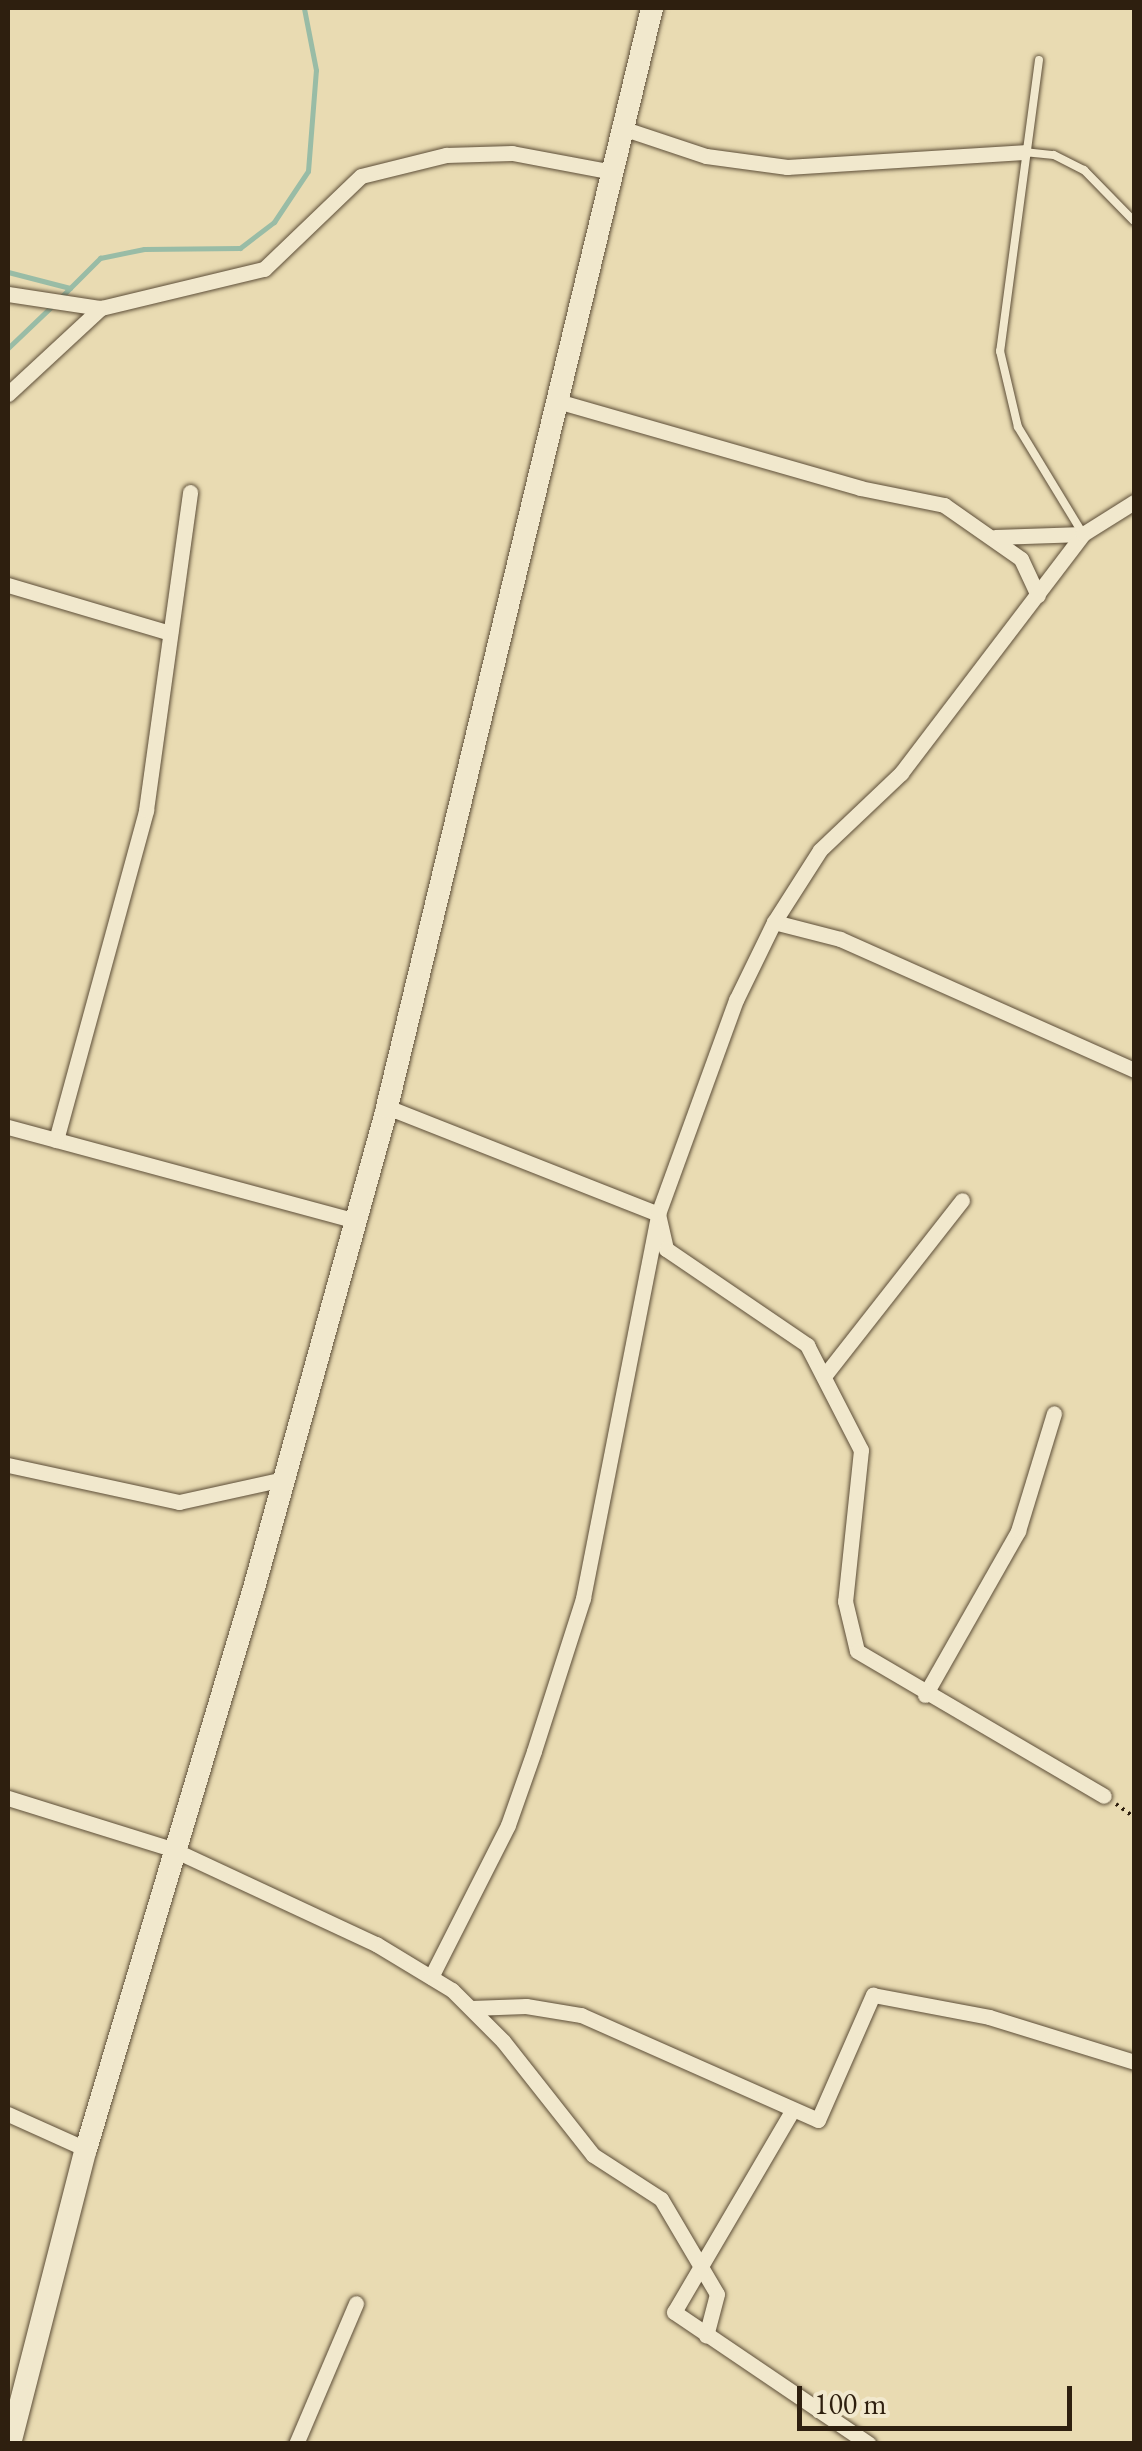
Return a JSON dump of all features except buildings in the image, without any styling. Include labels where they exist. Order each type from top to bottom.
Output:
[{"type":"main road","points":[[10,2444],[86,2150],[356,1221],[450,863],[554,400],[619,127],[652,8]]},
{"type":"street","points":[[619,127],[706,156],[786,167],[1024,152]]},
{"type":"street","points":[[8,294],[101,308],[264,269],[361,176],[446,155],[512,153],[608,172]]},
{"type":"street","points":[[8,394],[101,308]]},
{"type":"street","points":[[554,400],[860,488],[944,505],[995,536],[1021,559],[1038,596]]},
{"type":"street","points":[[56,1140],[146,810],[190,492]]},
{"type":"street","points":[[431,1977],[508,1825],[583,1598],[658,1214],[736,1000],[774,922],[820,850],[901,773],[1083,534],[1134,502]]},
{"type":"street","points":[[995,536],[1083,534]]},
{"type":"street","points":[[8,585],[170,632]]},
{"type":"street","points":[[774,922],[840,939],[1134,1070]]},
{"type":"street","points":[[386,1107],[658,1214]]},
{"type":"street","points":[[8,1127],[356,1221]]},
{"type":"street","points":[[825,1375],[962,1200]]},
{"type":"street","points":[[658,1214],[666,1249],[807,1345],[861,1450],[845,1601],[857,1651],[925,1695],[1104,1796]]},
{"type":"street","points":[[925,1695],[1018,1531],[1054,1413]]},
{"type":"street","points":[[8,1465],[179,1502],[284,1479]]},
{"type":"street","points":[[8,1798],[172,1850],[376,1944],[431,1977],[470,2008],[593,2155],[661,2199],[717,2294],[706,2336]]},
{"type":"street","points":[[470,2008],[526,2006],[581,2015],[818,2120],[873,1995],[989,2017],[1134,2062]]},
{"type":"street","points":[[792,2110],[674,2312],[868,2444]]},
{"type":"street","points":[[8,2114],[86,2150]]},
{"type":"street","points":[[296,2444],[356,2302]]},
{"type":"lane","points":[[1039,60],[1000,351],[1018,427],[1083,534]]},
{"type":"lane","points":[[1024,152],[1054,155],[1084,170],[1134,221]]},
{"type":"path","points":[[1104,1796],[1134,1817]]},
{"type":"waterway","points":[[60,298],[100,258],[144,249],[240,248],[274,222],[308,171],[316,70],[304,8]]},
{"type":"waterway","points":[[8,272],[70,288]]},
{"type":"waterway","points":[[8,348],[52,306]]}]
